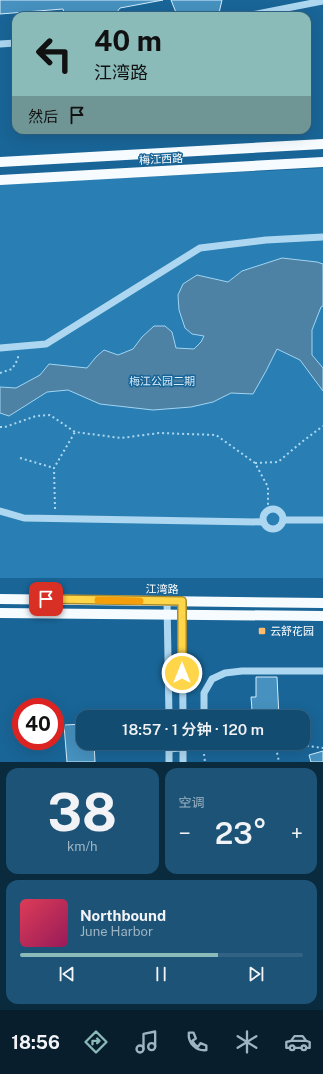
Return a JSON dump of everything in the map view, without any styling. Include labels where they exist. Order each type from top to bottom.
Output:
[{"type":"main road","name":"梅江西路","points":[[0,162],[323,144]]},
{"type":"main road","name":"梅江西路","points":[[0,180],[323,162]]},
{"type":"main road","name":"江湾路","points":[[0,599],[323,602]]},
{"type":"main road","points":[[0,613],[323,616]]},
{"type":"street","points":[[267,12],[323,1]]},
{"type":"street","points":[[0,44],[12,43]]},
{"type":"street","points":[[0,348],[46,344],[200,248],[266,240],[323,237]]},
{"type":"street","points":[[277,509],[282,514],[283,520],[280,526],[274,529],[268,528],[263,522],[263,515],[268,510],[277,509]]},
{"type":"street","points":[[0,511],[24,518],[263,522]]},
{"type":"street","points":[[283,520],[323,520]]},
{"type":"street","points":[[167,601],[169,710]]},
{"type":"street","points":[[182,601],[183,710]]},
{"type":"street","points":[[204,710],[204,693],[212,679],[225,672],[323,671]]},
{"type":"street","points":[[169,750],[169,762]]},
{"type":"street","points":[[183,750],[183,762]]},
{"type":"path","points":[[0,372],[12,369],[18,360],[19,346]]},
{"type":"path","points":[[0,427],[5,427],[36,416],[50,415],[75,432],[121,438],[159,433],[216,435],[255,463],[268,487],[268,510]]},
{"type":"path","points":[[255,463],[278,462],[323,426]]},
{"type":"path","points":[[55,519],[54,468],[75,432]]},
{"type":"path","points":[[20,458],[54,468]]},
{"type":"path","points":[[310,746],[323,748]]},
{"type":"path","points":[[276,750],[279,762]]},
{"type":"green space","name":"梅江公园二期","points":[[323,168],[323,578],[0,578],[0,184]]},
{"type":"shaded area","points":[[282,258],[323,264],[323,306],[321,307],[312,330],[312,355],[323,368],[323,391],[300,360],[277,349],[253,394],[231,393],[213,402],[191,407],[153,410],[100,404],[68,390],[47,392],[9,416],[0,413],[0,387],[16,388],[40,375],[49,364],[87,368],[104,350],[118,355],[133,349],[142,337],[154,326],[165,326],[172,332],[176,348],[194,349],[201,342],[204,336],[192,334],[185,328],[179,310],[178,295],[183,284],[197,275],[228,282],[242,271]]},
{"type":"building","points":[[0,0],[163,0],[120,8],[117,12],[64,12],[63,9],[0,14]]},
{"type":"building","points":[[171,0],[222,0],[219,12],[176,12]]},
{"type":"building","points":[[256,677],[277,677],[279,710],[252,710],[251,697],[256,697]]},
{"type":"building","points":[[76,724],[76,750],[94,750],[95,762],[67,762],[64,725]]},
{"type":"building","points":[[323,751],[323,762],[311,762],[309,755]]},
{"type":"slow traffic","points":[[98,600],[140,601]]},
{"type":"place","name":"云舒花园","points":[[262,631]]},
{"type":"route","points":[[46,599],[182,601],[182,673]]}]
